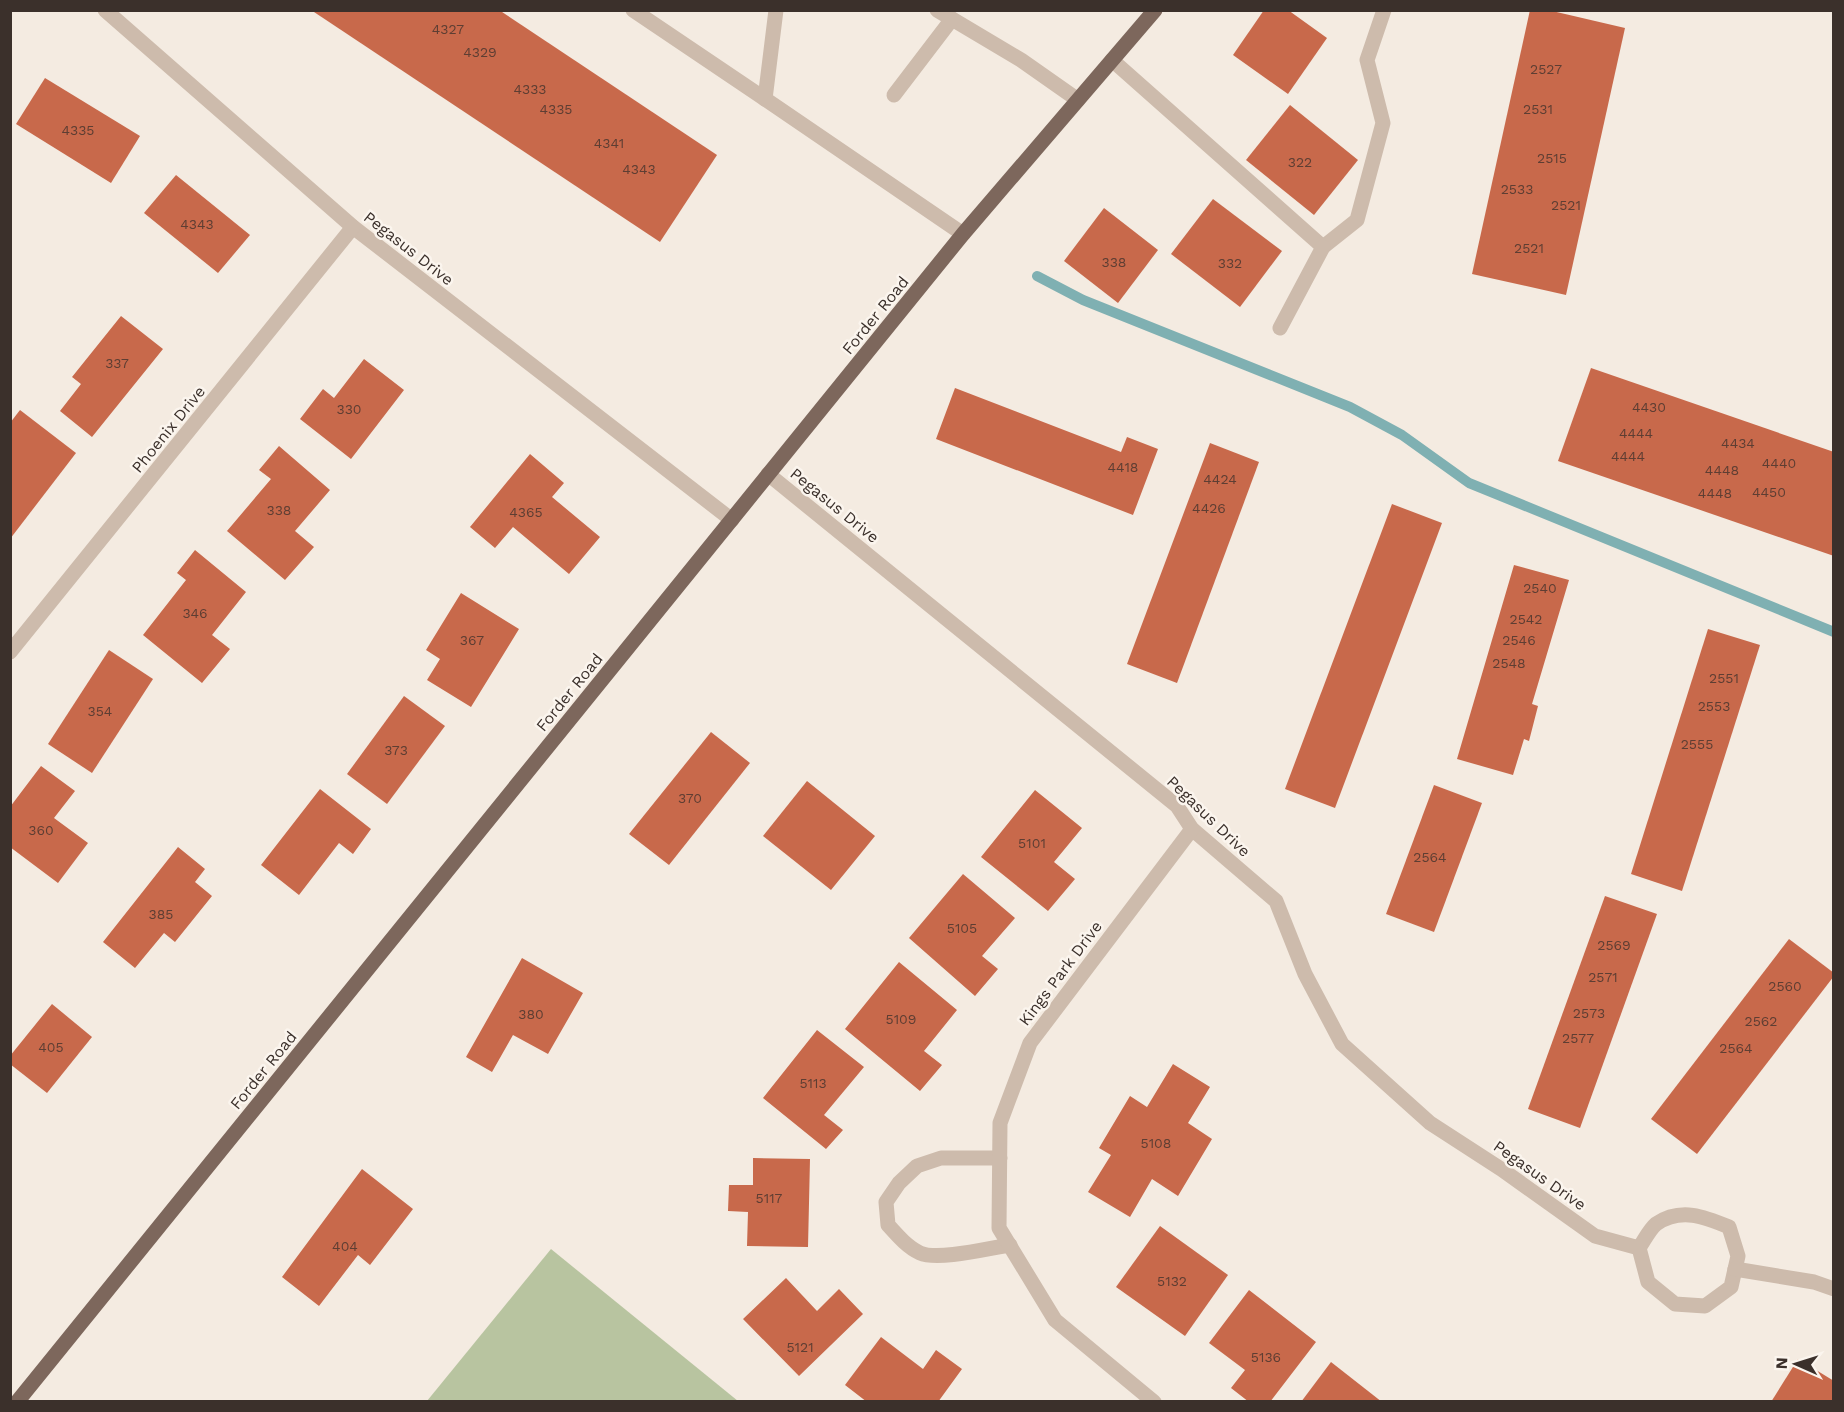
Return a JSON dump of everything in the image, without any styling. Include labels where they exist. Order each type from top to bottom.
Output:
[{"type":"main road","name":"Forder Road","points":[[17,1401],[963,234],[1150,13]]},
{"type":"street","name":"Pegasus Drive","points":[[105,10],[353,227],[732,520]]},
{"type":"street","points":[[633,10],[963,234]]},
{"type":"street","points":[[765,99],[776,10]]},
{"type":"street","points":[[937,10],[1021,60],[1078,100]]},
{"type":"street","points":[[1280,328],[1323,247],[1357,220],[1383,123],[1366,60],[1384,10]]},
{"type":"street","points":[[894,95],[952,19]]},
{"type":"street","points":[[1112,60],[1323,247]]},
{"type":"street","name":"Phoenix Drive","points":[[10,652],[353,227]]},
{"type":"street","name":"Pegasus Drive","points":[[768,474],[1177,806],[1192,829],[1276,901],[1305,974],[1342,1044],[1430,1123],[1501,1169],[1595,1236],[1639,1248]]},
{"type":"street","name":"Kings Park Drive","points":[[1154,1401],[1055,1320],[999,1228],[1000,1123],[1030,1043],[1192,829]]},
{"type":"street","points":[[1000,1158],[940,1158],[917,1166],[899,1182],[886,1202],[888,1225],[904,1242],[922,1254],[956,1255],[1010,1245]]},
{"type":"street","points":[[1680,1213],[1704,1216],[1729,1227],[1738,1256],[1731,1287],[1705,1306],[1675,1304],[1648,1282],[1639,1248],[1655,1225],[1680,1213]]},
{"type":"street","points":[[1735,1269],[1814,1282],[1833,1289]]},
{"type":"green space","points":[[551,1249],[738,1401],[427,1401]]},
{"type":"building","points":[[311,10],[499,10],[717,155],[660,242]]},
{"type":"building","points":[[1264,10],[1288,10],[1327,38],[1288,94],[1233,55]]},
{"type":"building","points":[[1530,10],[1548,10],[1625,28],[1566,295],[1472,274]]},
{"type":"building","points":[[45,78],[140,136],[111,183],[16,124]]},
{"type":"building","points":[[1290,105],[1358,160],[1314,215],[1246,160]]},
{"type":"building","points":[[176,175],[250,235],[218,273],[144,213]]},
{"type":"building","points":[[1213,199],[1282,251],[1240,307],[1171,254]]},
{"type":"building","points":[[1104,208],[1158,250],[1118,303],[1064,261]]},
{"type":"building","points":[[121,316],[163,349],[92,437],[60,411],[81,384],[72,377]]},
{"type":"building","points":[[364,359],[404,390],[351,459],[300,419],[323,389],[334,398]]},
{"type":"building","points":[[1591,368],[1834,452],[1834,556],[1558,461]]},
{"type":"building","points":[[955,388],[1121,452],[1127,437],[1158,449],[1133,515],[936,439]]},
{"type":"building","points":[[20,410],[76,453],[10,539],[10,423]]},
{"type":"building","points":[[1210,443],[1259,462],[1177,683],[1127,664]]},
{"type":"building","points":[[279,446],[330,490],[295,531],[314,547],[285,580],[227,531],[271,479],[259,470]]},
{"type":"building","points":[[530,454],[564,483],[552,497],[600,537],[569,574],[513,527],[495,548],[470,527]]},
{"type":"building","points":[[1392,504],[1442,523],[1335,808],[1285,789]]},
{"type":"building","points":[[195,550],[246,592],[212,635],[230,649],[202,683],[143,635],[186,580],[177,573]]},
{"type":"building","points":[[1514,565],[1569,580],[1532,704],[1538,706],[1529,741],[1524,739],[1513,775],[1457,759]]},
{"type":"building","points":[[461,593],[519,629],[471,707],[427,680],[440,659],[426,650]]},
{"type":"building","points":[[1708,629],[1760,645],[1682,891],[1631,874]]},
{"type":"building","points":[[109,650],[153,679],[92,773],[48,744]]},
{"type":"building","points":[[404,696],[445,726],[387,804],[347,774]]},
{"type":"building","points":[[711,732],[750,763],[669,865],[629,834]]},
{"type":"building","points":[[41,766],[75,791],[54,818],[88,843],[58,883],[10,847],[10,807]]},
{"type":"building","points":[[807,781],[875,836],[831,890],[763,836]]},
{"type":"building","points":[[1434,785],[1482,803],[1434,932],[1386,914]]},
{"type":"building","points":[[320,789],[371,829],[353,854],[339,843],[299,895],[261,865]]},
{"type":"building","points":[[1035,790],[1082,828],[1054,862],[1075,879],[1048,911],[981,857]]},
{"type":"building","points":[[178,847],[205,869],[195,882],[212,896],[175,942],[164,933],[135,968],[103,942]]},
{"type":"building","points":[[963,874],[1015,918],[982,956],[998,969],[975,996],[909,938]]},
{"type":"building","points":[[1605,896],[1657,914],[1580,1128],[1528,1109]]},
{"type":"building","points":[[1789,939],[1834,973],[1834,976],[1697,1154],[1651,1119]]},
{"type":"building","points":[[522,958],[583,993],[548,1054],[513,1035],[492,1072],[466,1057]]},
{"type":"building","points":[[899,962],[957,1010],[924,1051],[942,1065],[920,1091],[845,1029]]},
{"type":"building","points":[[52,1004],[92,1037],[47,1093],[10,1064],[10,1056]]},
{"type":"building","points":[[817,1030],[864,1067],[824,1115],[843,1130],[826,1149],[763,1098]]},
{"type":"building","points":[[1173,1064],[1210,1087],[1188,1123],[1212,1139],[1178,1196],[1152,1179],[1130,1217],[1088,1192],[1111,1155],[1099,1148],[1130,1096],[1147,1107]]},
{"type":"building","points":[[753,1158],[810,1159],[808,1247],[747,1246],[748,1212],[728,1211],[729,1185],[753,1185]]},
{"type":"building","points":[[362,1169],[413,1209],[370,1265],[358,1255],[319,1306],[282,1277]]},
{"type":"building","points":[[1160,1226],[1228,1275],[1185,1336],[1116,1287]]},
{"type":"building","points":[[786,1278],[817,1311],[839,1289],[863,1314],[799,1376],[743,1319]]},
{"type":"building","points":[[1249,1290],[1316,1342],[1270,1402],[1249,1402],[1231,1388],[1245,1370],[1209,1343]]},
{"type":"building","points":[[881,1337],[923,1369],[936,1350],[962,1369],[938,1402],[867,1402],[845,1385]]},
{"type":"building","points":[[1798,1359],[1834,1381],[1834,1402],[1771,1402]]},
{"type":"building","points":[[1331,1362],[1382,1402],[1301,1402]]},
{"type":"waterway","points":[[1037,276],[1083,300],[1350,407],[1402,435],[1469,483],[1834,632]]}]
